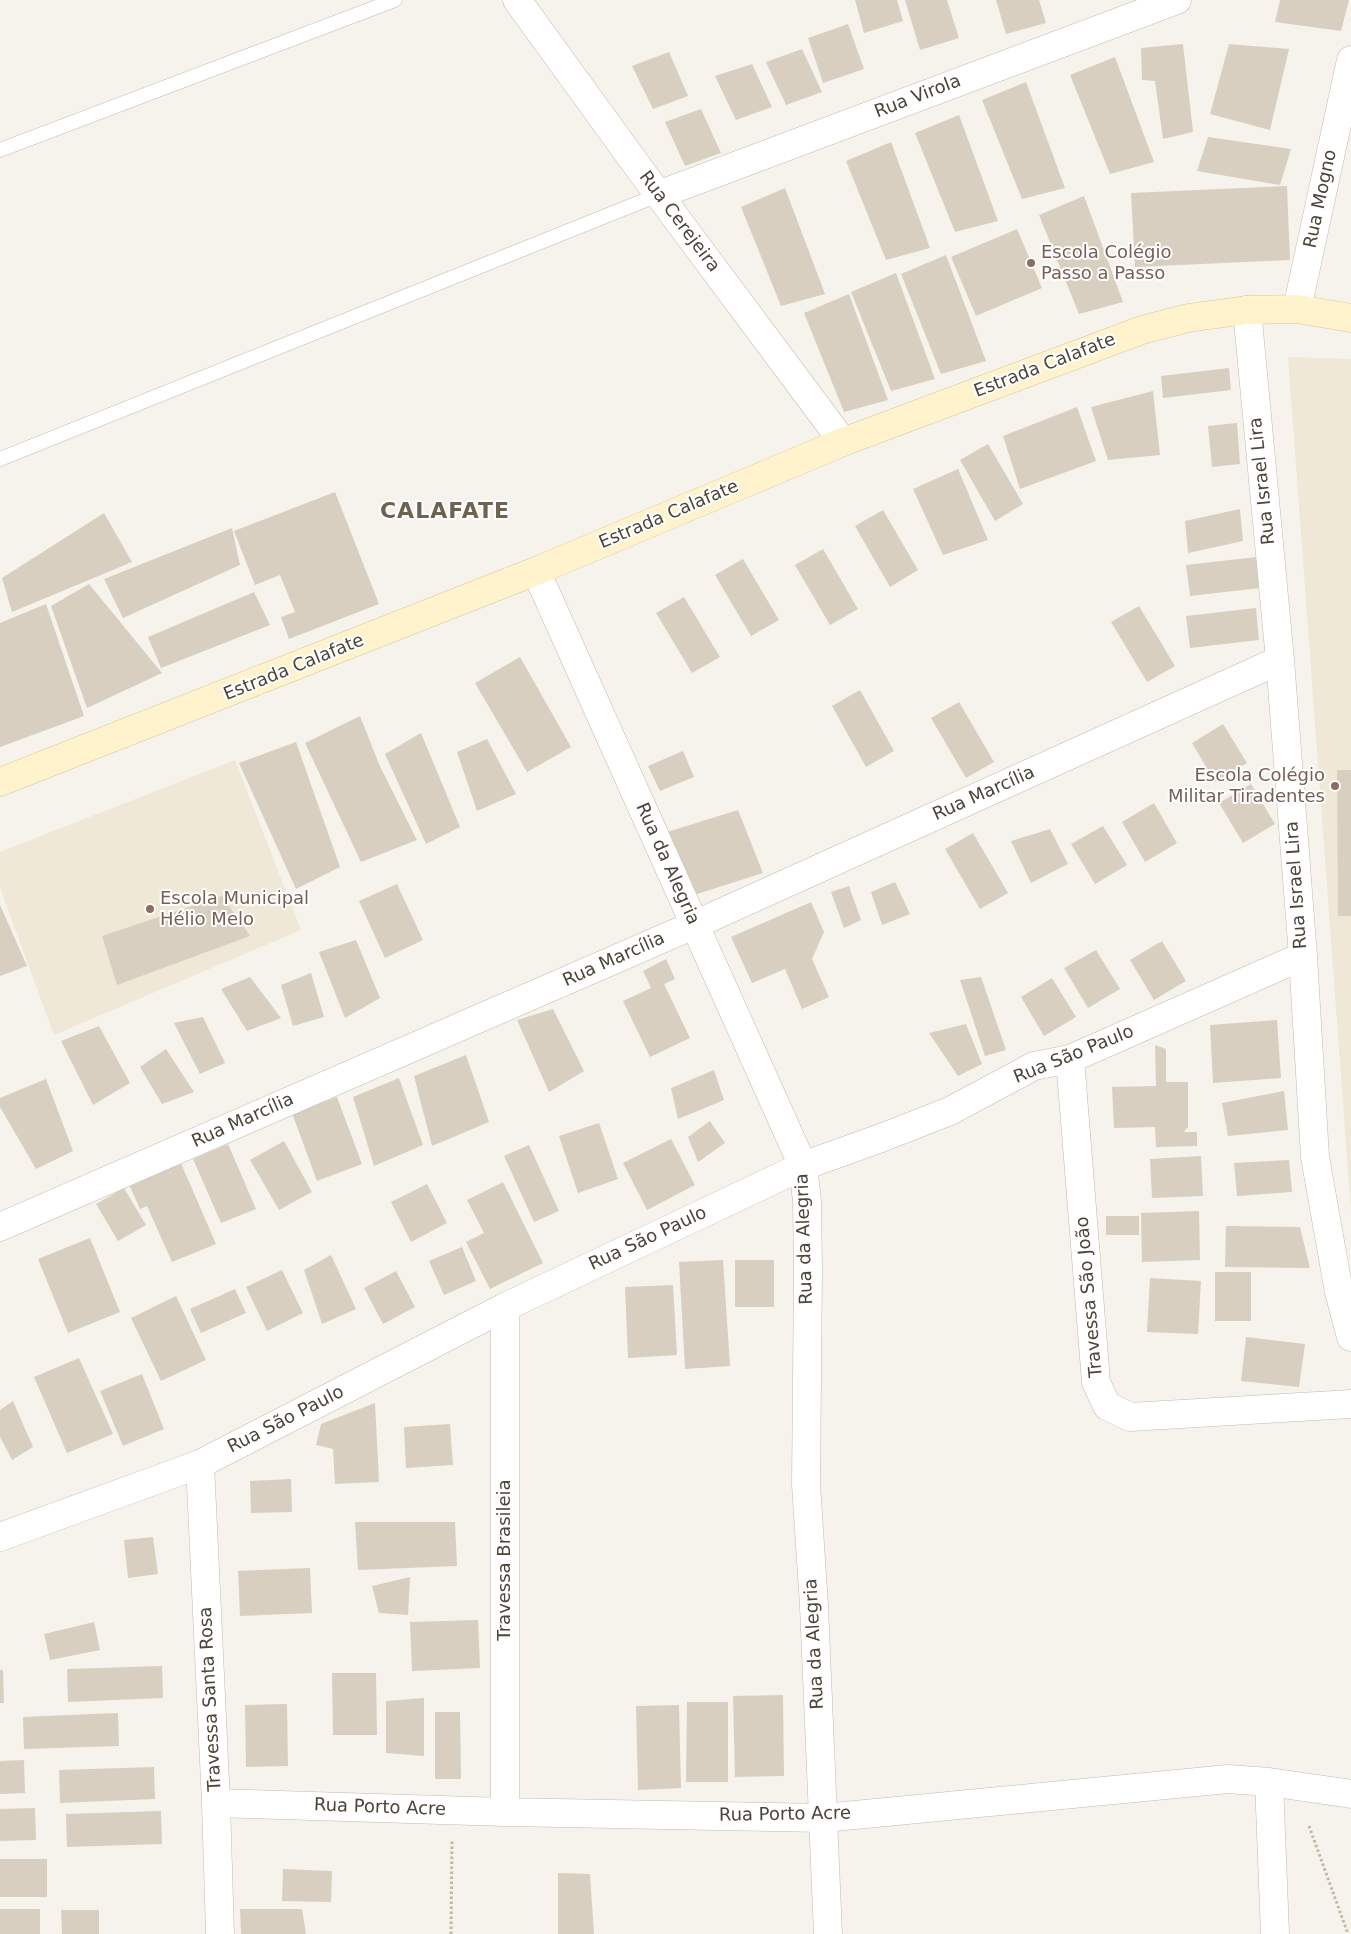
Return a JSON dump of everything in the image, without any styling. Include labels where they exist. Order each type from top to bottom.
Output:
[{"type":"street","name":"Rua Cerejeira","points":[[517,0],[658,195],[843,442]]},
{"type":"street","name":"Rua Virola","points":[[658,195],[1177,0]]},
{"type":"street","name":"Rua Mogno","points":[[1297,309],[1351,60]]},
{"type":"street","name":"Estrada Calafate","points":[[0,782],[536,571],[843,442],[1142,330],[1188,318],[1247,310],[1297,309],[1351,318]]},
{"type":"street","name":"Rua Israel Lira","points":[[1247,310],[1280,660],[1315,1158],[1339,1292],[1351,1337]]},
{"type":"street","name":"Rua da Alegria","points":[[536,571],[803,1166],[807,1201],[808,1271],[806,1484],[814,1606],[828,1934]]},
{"type":"street","name":"Rua Marcília","points":[[0,1228],[694,925],[1280,660]]},
{"type":"street","name":"Rua São Paulo","points":[[0,1537],[200,1464],[505,1307],[803,1166],[950,1111],[1034,1066],[1070,1060],[1302,956]]},
{"type":"street","name":"Travessa São João","points":[[1070,1060],[1096,1382],[1107,1406],[1130,1417],[1351,1404]]},
{"type":"street","name":"Travessa Brasileia","points":[[505,1307],[505,1812]]},
{"type":"street","name":"Travessa Santa Rosa","points":[[200,1464],[216,1803],[220,1934]]},
{"type":"street","name":"Rua Porto Acre","points":[[216,1803],[505,1812],[824,1818],[1228,1779],[1269,1782],[1351,1794]]},
{"type":"street","points":[[1269,1782],[1275,1934]]},
{"type":"lane","points":[[0,150],[395,0]]},
{"type":"lane","points":[[0,458],[658,195]]},
{"type":"path","points":[[1309,1826],[1348,1934]]},
{"type":"path","points":[[451,1934],[452,1838]]},
{"type":"shaded area","name":"Escola Colégio Militar Tiradentes","points":[[1288,357],[1351,359],[1351,1212]]},
{"type":"shaded area","name":"Escola Municipal Hélio Melo","points":[[235,760],[301,930],[54,1035],[0,888],[0,852]]},
{"type":"building","points":[[855,0],[897,0],[903,21],[864,33]]},
{"type":"building","points":[[905,0],[947,0],[959,38],[920,50]]},
{"type":"building","points":[[996,0],[1039,0],[1046,23],[1006,34]]},
{"type":"building","points":[[1280,0],[1349,0],[1341,31],[1275,22]]},
{"type":"building","points":[[848,24],[864,69],[823,83],[808,38]]},
{"type":"building","points":[[1183,44],[1193,132],[1163,139],[1155,81],[1142,80],[1141,48]]},
{"type":"building","points":[[1229,44],[1289,49],[1270,130],[1210,114]]},
{"type":"building","points":[[802,49],[822,92],[786,105],[766,62]]},
{"type":"building","points":[[669,52],[688,96],[653,109],[632,66]]},
{"type":"building","points":[[1115,57],[1154,162],[1110,174],[1070,75]]},
{"type":"building","points":[[752,64],[772,107],[736,120],[715,76]]},
{"type":"building","points":[[1026,82],[1065,188],[1022,199],[982,100]]},
{"type":"building","points":[[701,109],[721,153],[685,166],[665,122]]},
{"type":"building","points":[[959,115],[998,221],[955,232],[915,133]]},
{"type":"building","points":[[1208,137],[1291,149],[1280,185],[1197,171]]},
{"type":"building","points":[[891,142],[930,248],[886,260],[846,161]]},
{"type":"building","points":[[1287,186],[1290,260],[1135,267],[1131,193]]},
{"type":"building","points":[[785,188],[825,294],[781,306],[741,207]]},
{"type":"building","points":[[1084,196],[1123,302],[1079,314],[1039,215]]},
{"type":"building","points":[[1017,229],[1042,288],[976,316],[951,257]]},
{"type":"building","points":[[946,255],[986,361],[941,374],[901,274]]},
{"type":"building","points":[[896,273],[935,379],[891,391],[851,292]]},
{"type":"building","points":[[849,294],[888,400],[844,412],[804,313]]},
{"type":"building","points":[[1229,368],[1231,390],[1163,398],[1161,376]]},
{"type":"building","points":[[1153,391],[1160,455],[1108,460],[1091,407]]},
{"type":"building","points":[[1077,407],[1096,461],[1020,489],[1003,436]]},
{"type":"building","points":[[1237,423],[1240,464],[1212,467],[1208,426]]},
{"type":"building","points":[[988,444],[1023,504],[995,521],[960,460]]},
{"type":"building","points":[[958,469],[988,540],[943,555],[913,489]]},
{"type":"building","points":[[335,492],[379,604],[289,639],[281,617],[295,612],[280,575],[255,585],[234,531]]},
{"type":"building","points":[[1240,509],[1243,541],[1188,553],[1185,521]]},
{"type":"building","points":[[883,510],[918,570],[890,587],[855,526]]},
{"type":"building","points":[[104,513],[132,562],[12,612],[2,578]]},
{"type":"building","points":[[232,528],[240,565],[123,618],[104,579]]},
{"type":"building","points":[[823,549],[858,609],[830,625],[795,565]]},
{"type":"building","points":[[1256,557],[1260,588],[1190,596],[1186,565]]},
{"type":"building","points":[[743,559],[779,620],[751,636],[715,575]]},
{"type":"building","points":[[89,584],[162,673],[87,708],[51,606]]},
{"type":"building","points":[[254,592],[270,625],[161,668],[148,637]]},
{"type":"building","points":[[684,597],[720,657],[692,673],[656,613]]},
{"type":"building","points":[[46,604],[84,716],[0,747],[0,623]]},
{"type":"building","points":[[1139,606],[1175,666],[1147,682],[1111,622]]},
{"type":"building","points":[[1256,608],[1259,640],[1190,648],[1186,616]]},
{"type":"building","points":[[520,657],[571,747],[527,772],[475,683]]},
{"type":"building","points":[[860,690],[894,751],[866,767],[832,706]]},
{"type":"building","points":[[959,702],[994,762],[966,778],[931,718]]},
{"type":"building","points":[[360,716],[379,764],[417,840],[361,862],[305,743]]},
{"type":"building","points":[[1223,724],[1247,763],[1215,782],[1192,743]]},
{"type":"building","points":[[421,733],[460,827],[426,844],[385,754]]},
{"type":"building","points":[[487,739],[516,794],[477,811],[457,752]]},
{"type":"building","points":[[296,742],[340,867],[296,889],[239,763]]},
{"type":"building","points":[[683,751],[694,777],[660,791],[648,766]]},
{"type":"building","points":[[1337,770],[1351,770],[1351,916],[1338,916]]},
{"type":"building","points":[[1251,784],[1275,824],[1243,843],[1219,803]]},
{"type":"building","points":[[1154,803],[1177,843],[1145,862],[1122,822]]},
{"type":"building","points":[[738,810],[763,873],[694,895],[664,833]]},
{"type":"building","points":[[1103,826],[1127,865],[1095,884],[1071,844]]},
{"type":"building","points":[[1050,829],[1068,864],[1031,883],[1011,841]]},
{"type":"building","points":[[973,833],[1008,893],[980,909],[945,849]]},
{"type":"building","points":[[895,882],[910,914],[882,925],[871,892]]},
{"type":"building","points":[[397,884],[423,940],[385,958],[359,901]]},
{"type":"building","points":[[849,886],[861,920],[844,928],[831,892]]},
{"type":"building","points":[[222,896],[250,936],[117,985],[102,936]]},
{"type":"building","points":[[811,902],[824,932],[812,959],[829,997],[802,1009],[785,969],[752,983],[731,937]]},
{"type":"building","points":[[0,905],[27,966],[0,976]]},
{"type":"building","points":[[356,940],[380,998],[345,1018],[319,952]]},
{"type":"building","points":[[1162,941],[1186,981],[1154,1000],[1130,960]]},
{"type":"building","points":[[1096,950],[1120,989],[1088,1008],[1064,968]]},
{"type":"building","points":[[666,959],[675,979],[664,984],[690,1038],[650,1057],[623,1001],[651,988],[643,971]]},
{"type":"building","points":[[311,973],[324,1017],[293,1026],[281,985]]},
{"type":"building","points":[[250,977],[281,1018],[247,1031],[221,989]]},
{"type":"building","points":[[981,977],[1006,1050],[985,1056],[960,980]]},
{"type":"building","points":[[1052,978],[1076,1017],[1044,1036],[1021,997]]},
{"type":"building","points":[[553,1009],[584,1071],[549,1092],[517,1020]]},
{"type":"building","points":[[203,1017],[225,1063],[200,1074],[174,1023]]},
{"type":"building","points":[[1277,1020],[1281,1078],[1213,1083],[1210,1025]]},
{"type":"building","points":[[966,1024],[982,1064],[958,1076],[929,1033]]},
{"type":"building","points":[[99,1026],[130,1083],[93,1105],[61,1041]]},
{"type":"building","points":[[1155,1045],[1166,1049],[1166,1082],[1188,1082],[1188,1127],[1184,1132],[1197,1132],[1197,1146],[1156,1147],[1155,1127],[1114,1128],[1112,1087],[1156,1086]]},
{"type":"building","points":[[166,1049],[194,1092],[162,1104],[140,1067]]},
{"type":"building","points":[[466,1055],[489,1122],[432,1146],[414,1076]]},
{"type":"building","points":[[714,1070],[724,1100],[678,1119],[671,1088]]},
{"type":"building","points":[[399,1078],[423,1145],[374,1166],[353,1097]]},
{"type":"building","points":[[46,1079],[73,1151],[36,1169],[0,1107],[0,1098]]},
{"type":"building","points":[[1284,1091],[1288,1130],[1228,1136],[1222,1103]]},
{"type":"building","points":[[337,1097],[362,1164],[317,1181],[292,1113]]},
{"type":"building","points":[[710,1121],[725,1143],[698,1162],[688,1137]]},
{"type":"building","points":[[599,1123],[618,1179],[578,1193],[559,1136]]},
{"type":"building","points":[[671,1139],[695,1185],[647,1210],[623,1163]]},
{"type":"building","points":[[284,1141],[312,1192],[279,1210],[250,1160]]},
{"type":"building","points":[[228,1144],[256,1209],[221,1223],[193,1159]]},
{"type":"building","points":[[529,1145],[559,1211],[534,1222],[504,1156]]},
{"type":"building","points":[[1201,1156],[1203,1196],[1152,1198],[1150,1159]]},
{"type":"building","points":[[1289,1160],[1292,1192],[1237,1196],[1234,1163]]},
{"type":"building","points":[[180,1161],[216,1244],[172,1262],[147,1206],[140,1209],[128,1182]]},
{"type":"building","points":[[503,1182],[543,1263],[490,1289],[466,1242],[484,1233],[467,1200]]},
{"type":"building","points":[[427,1184],[447,1223],[411,1242],[391,1202]]},
{"type":"building","points":[[124,1188],[146,1225],[118,1241],[96,1204]]},
{"type":"building","points":[[1199,1211],[1200,1260],[1142,1262],[1141,1213]]},
{"type":"building","points":[[1106,1216],[1139,1216],[1139,1235],[1106,1235]]},
{"type":"building","points":[[1226,1226],[1300,1227],[1310,1268],[1225,1267]]},
{"type":"building","points":[[90,1238],[120,1312],[68,1333],[38,1259]]},
{"type":"building","points":[[462,1247],[476,1281],[444,1295],[429,1261]]},
{"type":"building","points":[[331,1255],[356,1309],[322,1324],[304,1270]]},
{"type":"building","points":[[723,1260],[730,1366],[685,1369],[679,1262]]},
{"type":"building","points":[[735,1260],[774,1260],[774,1307],[735,1307]]},
{"type":"building","points":[[282,1270],[303,1313],[267,1331],[246,1287]]},
{"type":"building","points":[[396,1271],[415,1307],[383,1324],[364,1288]]},
{"type":"building","points":[[1215,1272],[1251,1272],[1251,1321],[1215,1321]]},
{"type":"building","points":[[1150,1278],[1201,1281],[1198,1334],[1147,1332]]},
{"type":"building","points":[[673,1285],[677,1355],[628,1358],[625,1287]]},
{"type":"building","points":[[235,1289],[246,1313],[201,1333],[190,1309]]},
{"type":"building","points":[[176,1296],[206,1360],[161,1381],[131,1318]]},
{"type":"building","points":[[1246,1337],[1305,1344],[1299,1387],[1241,1381]]},
{"type":"building","points":[[79,1358],[113,1434],[67,1453],[34,1377]]},
{"type":"building","points":[[142,1374],[164,1429],[123,1446],[100,1391]]},
{"type":"building","points":[[13,1401],[33,1447],[12,1460],[0,1437],[0,1410]]},
{"type":"building","points":[[375,1403],[379,1482],[335,1484],[333,1449],[316,1445],[321,1424]]},
{"type":"building","points":[[450,1424],[453,1465],[406,1468],[404,1427]]},
{"type":"building","points":[[291,1479],[292,1512],[251,1513],[250,1481]]},
{"type":"building","points":[[355,1522],[455,1522],[457,1566],[358,1570]]},
{"type":"building","points":[[153,1537],[158,1574],[128,1578],[124,1540]]},
{"type":"building","points":[[310,1568],[312,1613],[240,1616],[238,1571]]},
{"type":"building","points":[[410,1577],[408,1615],[379,1613],[372,1586]]},
{"type":"building","points":[[478,1620],[480,1668],[412,1671],[410,1622]]},
{"type":"building","points":[[94,1622],[100,1650],[50,1660],[44,1634]]},
{"type":"building","points":[[162,1666],[163,1698],[68,1702],[67,1669]]},
{"type":"building","points":[[0,1670],[3,1670],[4,1703],[0,1703]]},
{"type":"building","points":[[332,1673],[376,1673],[377,1735],[333,1735]]},
{"type":"building","points":[[783,1695],[784,1776],[735,1777],[733,1696]]},
{"type":"building","points":[[424,1698],[424,1756],[386,1753],[386,1701]]},
{"type":"building","points":[[687,1702],[728,1702],[728,1782],[686,1782]]},
{"type":"building","points":[[287,1704],[288,1766],[246,1767],[245,1705]]},
{"type":"building","points":[[679,1705],[681,1788],[638,1790],[636,1706]]},
{"type":"building","points":[[435,1712],[460,1712],[461,1779],[435,1779]]},
{"type":"building","points":[[118,1713],[119,1746],[24,1749],[23,1717]]},
{"type":"building","points":[[24,1760],[25,1793],[0,1794],[0,1761]]},
{"type":"building","points":[[154,1767],[155,1799],[60,1803],[59,1770]]},
{"type":"building","points":[[35,1808],[36,1840],[0,1841],[0,1809]]},
{"type":"building","points":[[161,1811],[162,1844],[67,1847],[66,1814]]},
{"type":"building","points":[[0,1859],[47,1859],[47,1897],[0,1897]]},
{"type":"building","points":[[283,1869],[332,1871],[331,1902],[282,1901]]},
{"type":"building","points":[[558,1873],[590,1874],[594,1934],[558,1934]]},
{"type":"building","points":[[0,1909],[40,1909],[40,1934],[0,1934]]},
{"type":"building","points":[[240,1909],[302,1909],[306,1934],[241,1934]]},
{"type":"building","points":[[61,1910],[99,1910],[99,1934],[62,1934]]},
{"type":"place","name":"Escola Colégio Passo a Passo","points":[[1031,263]]},
{"type":"place","name":"Escola Colégio Militar Tiradentes","points":[[1335,786]]},
{"type":"place","name":"Escola Municipal Hélio Melo","points":[[150,909]]},
{"type":"district","name":"CALAFATE","points":[[445,512]]}]
